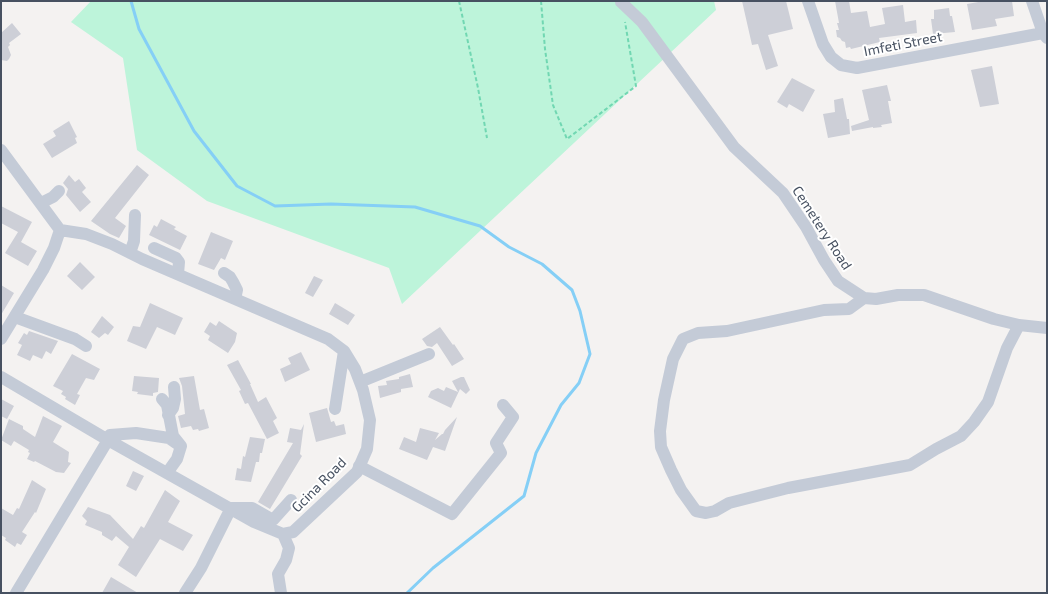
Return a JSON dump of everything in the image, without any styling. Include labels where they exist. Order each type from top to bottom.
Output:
[{"type":"street","name":"Imfeti Street","points":[[808,1],[822,44],[831,57],[841,65],[857,68],[1045,36]]},
{"type":"street","points":[[1032,1],[1045,36]]},
{"type":"street","name":"Cemetery Road","points":[[621,2],[642,22],[734,147],[783,193],[838,281],[864,298]]},
{"type":"street","points":[[1,150],[60,230],[54,248],[43,270],[1,339]]},
{"type":"street","points":[[40,204],[53,197],[59,191]]},
{"type":"street","points":[[130,253],[134,241],[135,215]]},
{"type":"street","name":"Gcina Road","points":[[60,230],[86,234],[328,339],[344,351],[355,369],[360,382],[370,420],[367,449],[357,472],[293,532],[283,534]]},
{"type":"street","points":[[154,248],[176,258],[179,262],[178,274]]},
{"type":"street","points":[[224,273],[233,282],[237,290],[235,299]]},
{"type":"street","points":[[1018,325],[1007,348],[988,402],[974,422],[961,436],[910,465],[788,488],[729,503],[715,511],[706,513],[696,512],[670,470],[661,446],[660,431],[664,400],[673,359],[683,339],[698,333],[727,331],[824,310],[849,309],[864,298],[876,300],[898,295],[924,295],[994,319],[1018,325],[1047,328]]},
{"type":"street","points":[[15,317],[75,339],[86,346]]},
{"type":"street","points":[[335,409],[344,351]]},
{"type":"street","points":[[360,382],[429,354]]},
{"type":"street","points":[[1,377],[109,437],[167,473],[254,522],[283,534],[289,548],[286,560],[278,574],[281,593]]},
{"type":"street","points":[[168,415],[173,408],[175,399],[174,387]]},
{"type":"street","points":[[162,399],[167,405],[173,436],[181,446]]},
{"type":"street","points":[[359,466],[452,514],[501,453],[496,443],[513,417],[503,405]]},
{"type":"street","points":[[109,437],[136,434],[169,438],[181,446]]},
{"type":"street","points":[[16,593],[109,437]]},
{"type":"street","points":[[167,473],[177,459],[181,446]]},
{"type":"street","points":[[231,508],[252,508],[273,520],[291,500]]},
{"type":"street","points":[[184,593],[200,568],[231,508]]},
{"type":"path","points":[[459,1],[487,138]]},
{"type":"path","points":[[541,1],[545,49],[553,105],[567,139],[636,86],[624,21]]},
{"type":"green space","points":[[91,1],[714,1],[716,10],[402,304],[389,268],[207,201],[137,150],[123,58],[71,22]]},
{"type":"building","points":[[742,1],[786,1],[793,29],[768,35],[778,66],[766,70],[758,44],[752,45]]},
{"type":"building","points":[[835,1],[849,1],[851,13],[867,11],[870,27],[885,24],[882,8],[903,5],[905,22],[916,20],[917,33],[879,38],[880,42],[851,49],[850,47],[846,48],[845,42],[837,37],[836,30],[839,30],[837,23],[839,23]]},
{"type":"building","points":[[984,1],[1012,1],[1014,16],[995,19],[997,26],[972,30],[967,4]]},
{"type":"building","points":[[949,8],[955,32],[933,34],[931,19],[934,19],[934,10]]},
{"type":"building","points":[[12,23],[21,34],[9,43],[8,47],[11,55],[9,59],[7,61],[1,60],[1,33]]},
{"type":"building","points":[[992,66],[999,104],[980,107],[971,70]]},
{"type":"building","points":[[792,78],[815,90],[803,112],[789,104],[787,108],[777,102]]},
{"type":"building","points":[[887,85],[891,101],[888,101],[892,123],[881,125],[882,127],[852,131],[851,126],[869,120],[862,90]]},
{"type":"building","points":[[843,98],[847,119],[849,119],[850,134],[828,138],[823,114],[835,112],[834,100]]},
{"type":"building","points":[[69,121],[77,137],[75,138],[77,143],[52,158],[43,144],[56,136],[53,131]]},
{"type":"building","points":[[137,165],[149,175],[115,218],[126,226],[119,238],[91,221]]},
{"type":"building","points":[[69,175],[75,182],[79,179],[86,188],[82,192],[91,202],[80,212],[66,195],[68,189],[63,183]]},
{"type":"building","points":[[1,206],[32,222],[21,242],[37,251],[28,266],[5,253],[18,232],[1,223]]},
{"type":"building","points":[[161,219],[176,227],[174,229],[187,236],[180,250],[149,235],[154,225],[157,227]]},
{"type":"building","points":[[211,232],[233,241],[225,260],[221,258],[214,270],[198,264]]},
{"type":"building","points":[[80,262],[95,277],[82,290],[67,276]]},
{"type":"building","points":[[314,276],[323,280],[313,297],[305,293]]},
{"type":"building","points":[[1,285],[14,293],[1,315]]},
{"type":"building","points":[[150,303],[183,318],[175,335],[157,327],[146,349],[127,341],[133,326],[140,327]]},
{"type":"building","points":[[335,303],[355,315],[348,325],[329,314]]},
{"type":"building","points":[[102,316],[114,327],[108,335],[105,333],[99,338],[91,332]]},
{"type":"building","points":[[219,321],[237,333],[235,342],[228,353],[208,340],[210,336],[204,332],[210,322],[216,326]]},
{"type":"building","points":[[440,327],[464,359],[452,366],[437,343],[432,347],[427,346],[422,339]]},
{"type":"building","points":[[29,331],[58,341],[51,354],[46,351],[42,359],[33,355],[30,361],[17,355],[22,345],[18,343],[24,333],[27,335]]},
{"type":"building","points":[[301,352],[310,370],[285,382],[280,369],[291,364],[288,358]]},
{"type":"building","points":[[72,354],[100,369],[94,380],[86,378],[77,394],[80,395],[75,405],[65,399],[66,397],[61,394],[63,391],[53,386]]},
{"type":"building","points":[[238,360],[258,402],[266,397],[277,418],[273,421],[279,433],[267,439],[248,403],[245,404],[239,391],[241,390],[227,365]]},
{"type":"building","points":[[410,374],[413,387],[401,389],[401,392],[380,398],[378,386],[387,385],[386,381],[399,379],[399,377]]},
{"type":"building","points":[[134,376],[159,378],[158,392],[153,393],[153,396],[137,394],[138,392],[132,391]]},
{"type":"building","points":[[194,376],[200,410],[204,409],[209,428],[199,431],[198,429],[193,430],[191,426],[181,428],[178,416],[185,414],[182,386],[179,378]]},
{"type":"building","points":[[464,377],[470,390],[466,394],[460,389],[451,408],[428,397],[431,391],[438,388],[444,391],[446,387],[458,392],[452,381]]},
{"type":"building","points":[[1,399],[14,406],[7,419],[1,416]]},
{"type":"building","points":[[327,408],[331,422],[334,421],[336,426],[344,424],[346,434],[316,442],[309,413]]},
{"type":"building","points":[[43,416],[62,426],[53,442],[69,452],[68,462],[71,463],[64,473],[56,472],[27,459],[30,453],[28,452],[29,450],[14,441],[11,446],[1,440],[9,419],[23,426],[23,429],[35,437]]},
{"type":"building","points":[[457,417],[445,451],[433,447],[427,460],[399,449],[404,437],[416,442],[420,428],[439,433],[435,440],[443,434]]},
{"type":"building","points":[[304,424],[300,454],[302,456],[270,509],[258,502],[293,443],[287,442],[290,428],[301,430]]},
{"type":"building","points":[[250,437],[265,439],[259,462],[256,462],[251,482],[235,480],[237,468],[241,469],[243,456],[245,457]]},
{"type":"building","points":[[133,471],[144,476],[136,491],[126,486]]},
{"type":"building","points":[[32,480],[46,489],[36,513],[22,532],[27,535],[21,545],[17,543],[15,547],[1,535],[1,508],[13,515],[17,508],[19,509]]},
{"type":"building","points":[[165,490],[180,501],[168,522],[193,535],[183,551],[160,539],[136,577],[118,565],[129,547],[116,536],[112,541],[102,535],[102,532],[85,525],[87,521],[82,516],[88,507],[110,515],[133,539],[141,526],[144,528]]},
{"type":"building","points":[[111,577],[138,593],[102,593]]},
{"type":"waterway","points":[[131,1],[139,29],[194,131],[237,186],[275,206],[331,204],[415,207],[480,226],[509,247],[542,264],[572,290],[580,311],[590,354],[579,383],[561,405],[536,453],[524,496],[433,568],[407,593]]}]
